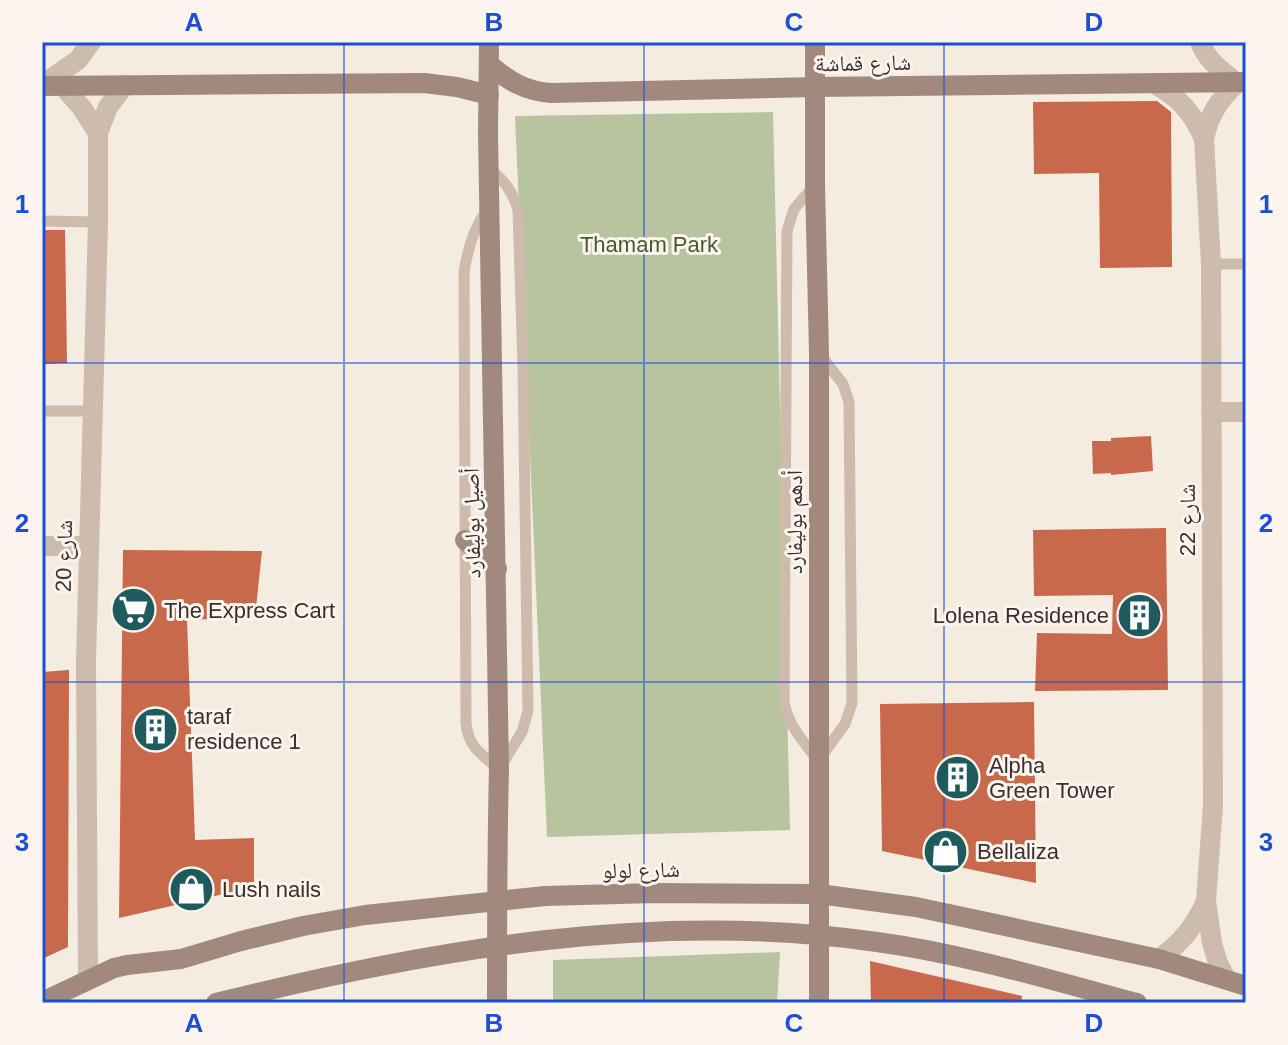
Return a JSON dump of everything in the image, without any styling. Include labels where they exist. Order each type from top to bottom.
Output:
[{"type":"street","points":[[49,85],[78,60],[91,42]]},
{"type":"street","name":"أصيل بوليفارد","points":[[489,42],[499,769],[497,1003]]},
{"type":"street","name":"أدهم بوليفارد","points":[[815,42],[819,353],[819,1003]]},
{"type":"street","points":[[1200,42],[1216,67],[1242,82]]},
{"type":"street","name":"شارع قماشة","points":[[489,64],[519,86],[534,92],[551,93],[1242,82]]},
{"type":"street","name":"شارع 22","points":[[1226,979],[1212,943],[1206,901],[1213,805],[1211,264],[1204,139],[1207,122],[1215,107],[1225,94],[1242,82]]},
{"type":"street","points":[[49,85],[424,83],[489,95]]},
{"type":"street","name":"شارع 22","points":[[1154,84],[1171,93],[1185,106],[1204,139]]},
{"type":"street","points":[[49,85],[82,108],[98,133]]},
{"type":"street","name":"شارع 20","points":[[88,980],[85,771],[98,133],[108,107],[125,85]]},
{"type":"street","points":[[1211,412],[1246,412]]},
{"type":"street","points":[[465,540],[497,569]]},
{"type":"street","points":[[42,546],[89,546]]},
{"type":"street","name":"شارع لولو","points":[[42,1002],[100,973],[127,965],[181,959],[303,926],[365,915],[545,896],[656,893],[819,894],[916,907],[1159,959],[1246,986]]},
{"type":"street","name":"شارع 22","points":[[1159,959],[1188,934],[1206,901]]},
{"type":"street","points":[[216,1003],[430,957],[547,939],[658,931],[747,931],[819,935],[950,954],[1137,1003]]},
{"type":"lane","points":[[489,168],[510,190],[518,210],[524,413],[528,711],[522,732],[499,769],[473,747],[466,731],[464,273],[473,233],[490,206]]},
{"type":"lane","points":[[815,185],[794,209],[787,231],[784,702],[791,724],[818,761],[845,724],[852,703],[849,402],[843,384],[819,353]]},
{"type":"lane","points":[[42,221],[98,222]]},
{"type":"lane","points":[[1211,264],[1246,264]]},
{"type":"lane","points":[[42,411],[92,411]]},
{"type":"green space","name":"Thamam Park","points":[[773,112],[790,830],[547,837],[515,116]]},
{"type":"green space","points":[[780,952],[777,1003],[553,1003],[553,960]]},
{"type":"building","points":[[1157,101],[1171,112],[1172,267],[1100,268],[1099,173],[1034,174],[1033,102]]},
{"type":"building","points":[[42,230],[65,230],[67,363],[42,364]]},
{"type":"building","points":[[1151,436],[1153,471],[1093,474],[1092,441]]},
{"type":"building","name":"Lolena Residence","points":[[1166,528],[1168,690],[1035,691],[1037,633],[1112,634],[1113,595],[1034,596],[1033,530]]},
{"type":"building","name":"taraf residence 1","points":[[123,550],[262,551],[255,617],[187,620],[195,840],[254,838],[254,887],[119,918]]},
{"type":"building","points":[[69,670],[68,947],[42,959],[42,672]]},
{"type":"building","name":"Alpha Green Tower","points":[[1034,702],[1036,883],[882,851],[880,704]]},
{"type":"building","points":[[870,961],[1022,996],[1021,1003],[871,1003]]},
{"type":"place","name":"The Express Cart","points":[[133,610]]},
{"type":"place","name":"Lolena Residence","points":[[1140,615]]},
{"type":"place","name":"taraf residence 1","points":[[156,729]]},
{"type":"place","name":"Alpha Green Tower","points":[[958,778]]},
{"type":"place","name":"Bellaliza","points":[[946,851]]},
{"type":"place","name":"Lush nails","points":[[191,889]]}]
